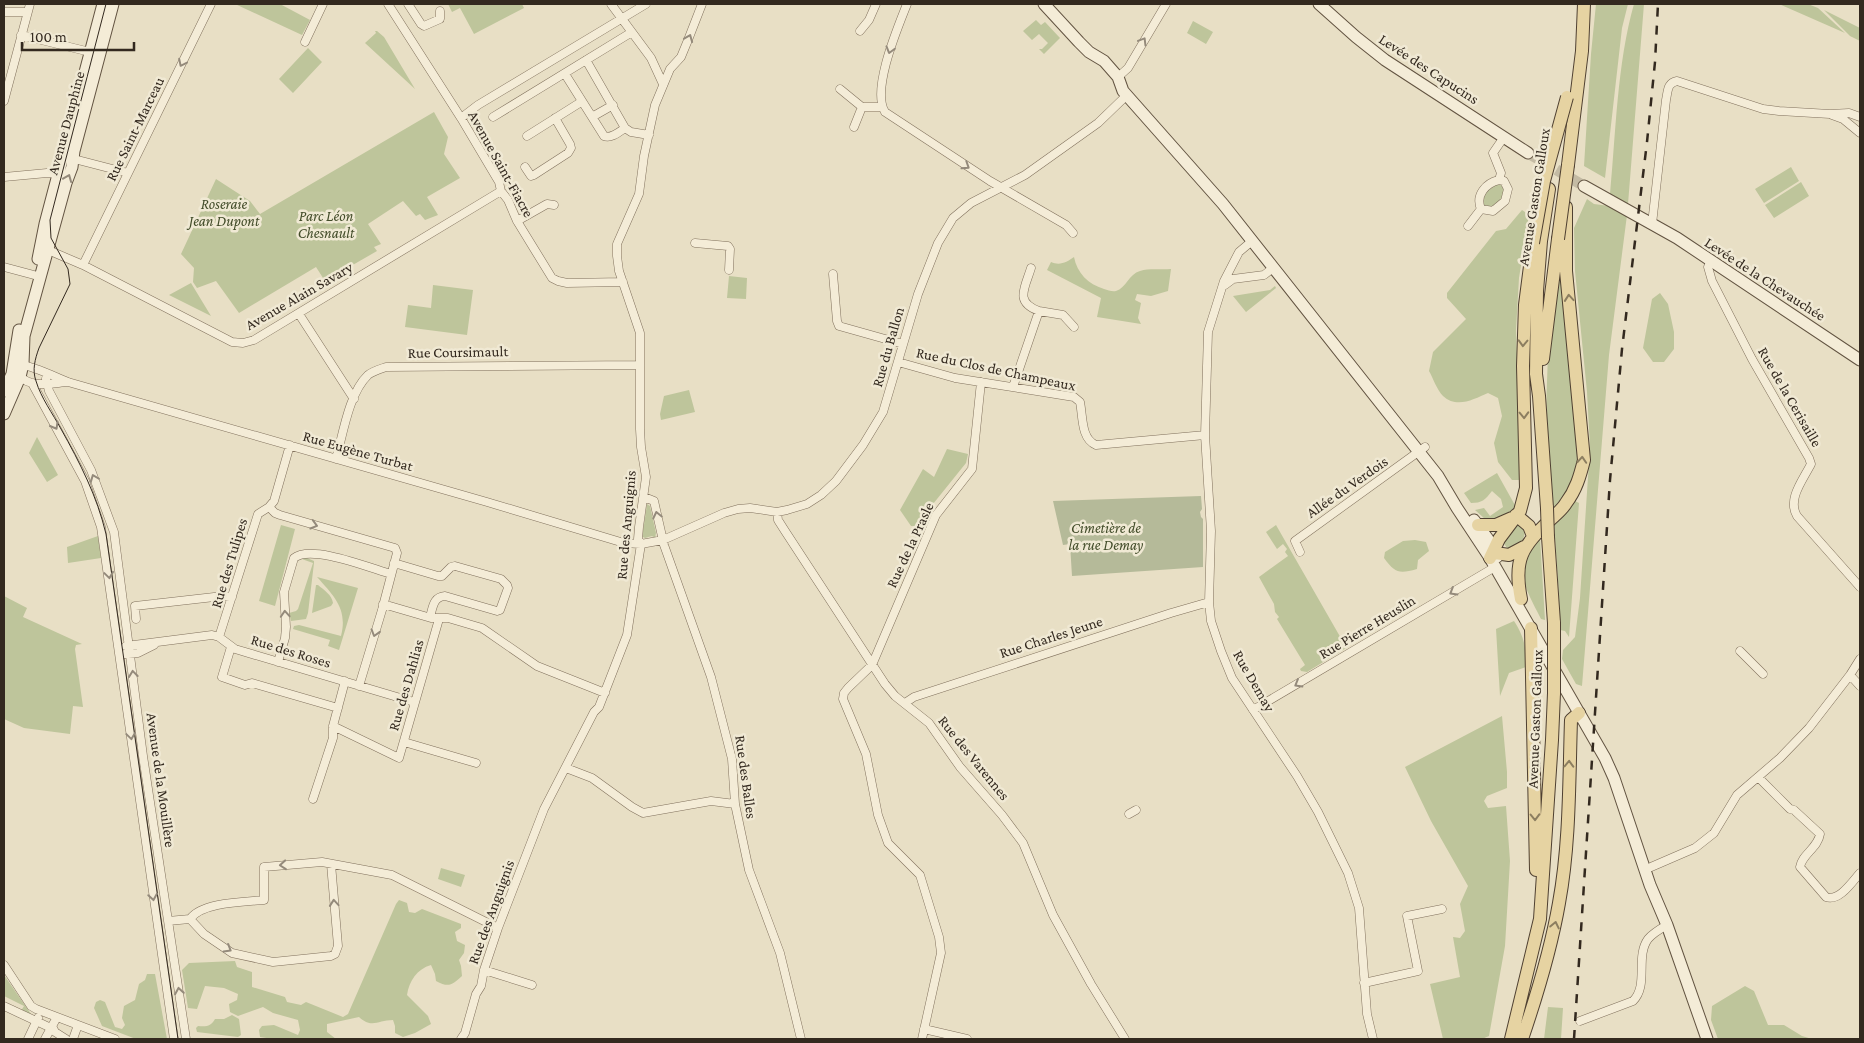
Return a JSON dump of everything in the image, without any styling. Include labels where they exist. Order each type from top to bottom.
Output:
[{"type":"main road","name":"Avenue Dauphine","points":[[19,365],[44,249],[45,224],[102,4]]},
{"type":"main road","name":"Avenue Dauphine","points":[[19,365],[15,346],[34,275],[74,159],[74,151],[113,4]]},
{"type":"main road","points":[[1044,4],[1089,52],[1104,61],[1118,77],[1127,95],[1223,204],[1422,450],[1452,500],[1461,508],[1494,556],[1521,599],[1614,778],[1647,868],[1661,898],[1667,925],[1707,1039]]},
{"type":"main road","name":"Levée des Capucins","points":[[1320,4],[1356,38],[1385,60],[1528,153]]},
{"type":"main road","name":"Avenue Gaston Galloux","points":[[1511,1039],[1540,917],[1554,693],[1554,623],[1536,374],[1537,242],[1584,4]]},
{"type":"main road","name":"Avenue Gaston Galloux","points":[[1539,396],[1582,51],[1584,4]]},
{"type":"main road","points":[[1521,599],[1518,576],[1524,547],[1565,505],[1578,484],[1584,460],[1566,271],[1568,165]]},
{"type":"main road","points":[[1584,186],[1652,224]]},
{"type":"main road","name":"Levée de la Chevauchée","points":[[1652,224],[1711,260],[1860,360]]},
{"type":"main road","points":[[1494,556],[1498,539],[1523,505],[1526,488],[1523,366],[1525,305],[1537,242]]},
{"type":"main road","points":[[4,414],[20,377],[19,365]]},
{"type":"main road","points":[[4,391],[19,365]]},
{"type":"main road","points":[[1438,476],[1478,525],[1533,631],[1581,712]]},
{"type":"main road","points":[[1516,516],[1529,526],[1533,536]]},
{"type":"main road","points":[[1478,525],[1500,524],[1516,516]]},
{"type":"main road","points":[[1494,556],[1509,555],[1524,547]]},
{"type":"main road","points":[[1518,1039],[1534,983],[1542,929],[1536,874],[1533,631]]},
{"type":"main road","points":[[1522,1039],[1551,941],[1559,902],[1566,848],[1571,720],[1581,712]]},
{"type":"street","name":"Rue Saint-Marceau","points":[[83,265],[211,4]]},
{"type":"street","points":[[305,42],[323,4]]},
{"type":"street","name":"Avenue Saint-Fiacre","points":[[388,4],[461,118],[499,182],[501,191],[508,200],[517,221],[552,278],[558,281],[623,282]]},
{"type":"street","points":[[408,4],[424,26],[440,19],[440,11]]},
{"type":"street","points":[[611,4],[651,58],[663,84]]},
{"type":"street","points":[[461,118],[478,105],[646,4]]},
{"type":"street","name":"Rue des Anguignis","points":[[460,1039],[465,1032],[476,994],[481,986],[484,970],[498,928],[544,810],[604,693],[627,635],[641,544],[638,539],[638,527],[644,497],[646,469],[641,447],[640,429],[640,333],[623,282],[617,256],[618,244],[639,194],[649,135],[663,84],[670,69],[681,57],[702,4]]},
{"type":"street","points":[[860,31],[869,20],[876,4]]},
{"type":"street","points":[[907,4],[897,26],[885,70],[880,91],[882,107],[889,116],[1002,188],[1066,225],[1073,233]]},
{"type":"street","points":[[1118,77],[1128,68],[1166,4]]},
{"type":"street","points":[[4,12],[28,8],[4,97]]},
{"type":"street","points":[[493,117],[632,32]]},
{"type":"street","points":[[21,35],[90,52]]},
{"type":"street","points":[[651,58],[663,67],[670,69]]},
{"type":"street","points":[[586,60],[625,128],[631,132],[649,135]]},
{"type":"street","points":[[565,74],[581,102],[606,138],[615,135],[625,128]]},
{"type":"street","points":[[1652,224],[1666,100],[1669,86],[1672,82],[1677,81],[1763,108],[1779,111],[1830,114],[1849,113],[1860,117]]},
{"type":"street","points":[[840,89],[862,107],[882,107]]},
{"type":"street","name":"Rue du Ballon","points":[[641,544],[663,540],[724,513],[750,508],[777,512],[807,504],[821,495],[836,481],[863,445],[883,412],[918,294],[946,226],[961,210],[1025,175],[1098,123],[1127,95]]},
{"type":"street","points":[[527,136],[581,102]]},
{"type":"street","points":[[592,117],[613,105]]},
{"type":"street","points":[[854,127],[862,107]]},
{"type":"street","points":[[1830,114],[1843,119],[1860,132]]},
{"type":"street","points":[[525,167],[531,176],[534,176],[568,153],[571,148],[570,144],[555,118]]},
{"type":"street","points":[[1499,180],[1500,173],[1493,153],[1504,137]]},
{"type":"street","points":[[74,159],[128,173]]},
{"type":"street","points":[[4,177],[47,173],[58,174]]},
{"type":"street","points":[[1468,226],[1480,209],[1479,198],[1482,192],[1492,182],[1504,181],[1508,189],[1505,201],[1493,211],[1480,209]]},
{"type":"street","name":"Avenue Alain Savary","points":[[44,249],[83,265],[232,342],[242,343],[254,340],[299,314],[501,191]]},
{"type":"street","points":[[517,221],[547,204],[554,205]]},
{"type":"street","name":"Rue Demay","points":[[1252,241],[1242,249],[1232,266],[1208,332],[1205,435],[1211,531],[1209,602],[1211,621],[1232,678],[1301,783],[1318,812],[1348,873],[1360,908],[1367,1014],[1373,1039]]},
{"type":"street","points":[[695,243],[728,246],[730,249],[729,270]]},
{"type":"street","name":"Rue de la Cerisaille","points":[[1711,260],[1708,267],[1712,281],[1752,359],[1811,464],[1794,496],[1793,509],[1796,516],[1860,587]]},
{"type":"street","points":[[1232,266],[1232,271],[1236,278]]},
{"type":"street","points":[[4,267],[34,275]]},
{"type":"street","points":[[1030,268],[1023,296],[1024,303],[1039,311],[1064,315],[1074,327]]},
{"type":"street","points":[[1224,286],[1236,278],[1264,275],[1273,268]]},
{"type":"street","points":[[833,274],[839,326],[903,344]]},
{"type":"street","points":[[1013,387],[1039,311]]},
{"type":"street","points":[[299,314],[354,399]]},
{"type":"street","name":"Rue du Clos de Champeaux","points":[[898,362],[955,378],[1078,399],[1086,438],[1096,444],[1205,435]]},
{"type":"street","name":"Rue Eugène Turbat","points":[[19,365],[68,382],[624,543],[641,544]]},
{"type":"street","name":"Rue Coursimault","points":[[336,459],[360,385],[370,374],[386,367],[640,365]]},
{"type":"street","name":"Avenue de la Mouillère","points":[[45,374],[49,391],[91,470],[115,540],[143,756],[186,1039]]},
{"type":"street","name":"Rue Eugène Turbat","points":[[20,377],[32,383],[68,382]]},
{"type":"street","name":"Rue de la Prasle","points":[[872,665],[936,516],[972,469],[981,382]]},
{"type":"street","name":"Avenue de la Mouillère","points":[[32,383],[85,481],[101,527],[174,1039]]},
{"type":"street","name":"Rue des Tulipes","points":[[219,637],[258,514],[270,507],[274,501],[290,445]]},
{"type":"street","name":"Allée du Verdois","points":[[1300,552],[1294,541],[1422,450]]},
{"type":"street","name":"Rue des Balles","points":[[644,497],[654,501],[663,540],[711,677],[726,729],[732,759],[735,804],[749,870],[780,953],[801,1039]]},
{"type":"street","points":[[270,507],[275,513],[280,515],[395,548],[397,553],[359,686]]},
{"type":"street","name":"Rue des Varennes","points":[[777,512],[781,525],[890,690],[928,723],[960,767],[1002,815],[1022,843],[1053,915],[1091,984],[1125,1039]]},
{"type":"street","points":[[101,527],[111,524]]},
{"type":"street","points":[[278,662],[286,627],[284,592],[294,558],[298,554],[319,553],[391,574]]},
{"type":"street","name":"Rue Pierre Heuslin","points":[[1253,710],[1494,556]]},
{"type":"street","points":[[394,563],[438,576],[442,576],[451,567],[455,566],[501,579],[507,585],[508,588],[502,609],[497,611],[446,596],[440,596],[434,602],[430,617]]},
{"type":"street","points":[[136,619],[135,606],[224,596],[232,598]]},
{"type":"street","name":"Rue Charles Jeune","points":[[905,703],[914,697],[1209,602]]},
{"type":"street","points":[[383,604],[439,619],[448,618],[482,628],[537,666],[604,693]]},
{"type":"street","name":"Rue des Dahlias","points":[[333,726],[399,758],[439,619]]},
{"type":"street","points":[[120,653],[138,653],[161,642],[212,635],[219,637]]},
{"type":"street","name":"Rue des Roses","points":[[219,637],[231,646],[278,662],[414,702]]},
{"type":"street","points":[[231,646],[222,678],[245,685],[252,683],[338,708]]},
{"type":"street","points":[[1740,651],[1763,674]]},
{"type":"street","points":[[120,653],[130,652]]},
{"type":"street","points":[[1647,868],[1695,848],[1714,834],[1737,795],[1780,758],[1809,728],[1850,675],[1860,658]]},
{"type":"street","points":[[872,665],[848,688],[843,699],[866,754],[878,814],[888,843],[920,875],[939,937],[941,954],[922,1039]]},
{"type":"street","points":[[1850,675],[1860,686]]},
{"type":"street","points":[[313,799],[333,738],[333,726],[345,682]]},
{"type":"street","points":[[404,742],[476,763]]},
{"type":"street","points":[[566,768],[592,778],[643,813],[710,801],[735,804]]},
{"type":"street","points":[[1758,777],[1790,809],[1794,810],[1820,834],[1819,840],[1803,859],[1800,868],[1826,897],[1837,896],[1860,873]]},
{"type":"street","points":[[190,919],[193,914],[212,906],[264,900],[264,867],[322,862],[392,875],[498,928]]},
{"type":"street","points":[[190,919],[204,934],[232,953],[273,962],[331,956],[335,954],[338,946],[331,864]]},
{"type":"street","points":[[1364,983],[1418,971],[1407,916],[1442,909]]},
{"type":"street","points":[[168,921],[190,919]]},
{"type":"street","points":[[1580,1021],[1633,1001],[1640,989],[1646,942],[1658,930],[1667,925]]},
{"type":"street","points":[[4,966],[31,1006],[57,1018],[115,1039]]},
{"type":"street","points":[[484,970],[532,985]]},
{"type":"street","points":[[4,1006],[52,1028],[66,1039]]},
{"type":"street","points":[[28,1039],[41,1011]]},
{"type":"street","points":[[45,1039],[57,1018]]},
{"type":"street","points":[[73,1039],[78,1025]]},
{"type":"street","points":[[924,1029],[967,1039]]},
{"type":"green space","points":[[235,4],[280,4],[310,20],[302,35]]},
{"type":"green space","points":[[448,4],[522,4],[524,8],[474,34],[460,8],[452,12]]},
{"type":"green space","points":[[1596,4],[1628,4],[1622,28],[1605,178],[1584,166]]},
{"type":"green space","points":[[1634,4],[1644,4],[1628,204],[1610,194],[1624,50]]},
{"type":"green space","points":[[1779,4],[1808,4],[1818,8],[1845,33]]},
{"type":"green space","points":[[1824,10],[1860,28],[1860,41],[1850,36]]},
{"type":"green space","points":[[1036,20],[1041,25],[1045,22],[1060,38],[1044,54],[1039,49],[1042,49],[1048,43],[1039,34],[1032,40],[1023,31]]},
{"type":"green space","points":[[1193,21],[1213,32],[1206,44],[1187,33]]},
{"type":"green space","points":[[375,31],[384,37],[415,89],[365,43],[376,33]]},
{"type":"green space","points":[[308,48],[322,62],[293,93],[279,79]]},
{"type":"green space","name":"Parc Léon Chesnault","points":[[434,112],[448,137],[444,154],[460,178],[427,197],[438,215],[425,220],[420,214],[416,216],[403,201],[368,224],[381,244],[374,247],[377,251],[325,281],[316,267],[239,313],[216,281],[197,288],[193,282],[194,268],[181,254],[216,179],[250,201],[260,214]]},
{"type":"green space","points":[[1791,167],[1799,181],[1764,203],[1755,189]]},
{"type":"green space","points":[[1500,182],[1504,187],[1505,195],[1496,207],[1485,209],[1481,200],[1489,189]]},
{"type":"green space","points":[[1801,182],[1809,196],[1774,218],[1765,205]]},
{"type":"green space","points":[[1587,199],[1594,204],[1609,206],[1627,215],[1609,355],[1582,686],[1576,684],[1562,659],[1563,650],[1575,637],[1580,598],[1590,447],[1587,392],[1575,271],[1574,228]]},
{"type":"green space","points":[[1522,210],[1529,215],[1519,278],[1516,330],[1521,466],[1519,480],[1512,480],[1498,462],[1494,443],[1502,416],[1498,398],[1488,393],[1465,402],[1448,400],[1439,391],[1429,371],[1433,352],[1466,319],[1447,298],[1447,293],[1496,231],[1506,229]]},
{"type":"green space","points":[[1559,251],[1579,452],[1571,483],[1552,509],[1547,398],[1549,349]]},
{"type":"green space","points":[[1074,257],[1075,263],[1088,281],[1098,287],[1112,291],[1122,287],[1133,275],[1140,271],[1171,269],[1168,291],[1151,296],[1137,294],[1135,300],[1141,303],[1138,318],[1141,324],[1097,317],[1101,298],[1047,270],[1051,262],[1063,263]]},
{"type":"green space","points":[[729,276],[747,278],[746,299],[727,298]]},
{"type":"green space","points":[[191,283],[211,316],[169,295]]},
{"type":"green space","points":[[433,285],[473,290],[467,335],[405,327],[408,305],[431,308]]},
{"type":"green space","points":[[1275,286],[1276,288],[1246,312],[1233,296],[1270,290]]},
{"type":"green space","points":[[1660,293],[1668,304],[1674,332],[1674,349],[1664,362],[1653,362],[1643,348],[1652,299]]},
{"type":"green space","points":[[689,390],[695,412],[661,420],[660,414],[664,396]]},
{"type":"green space","points":[[37,437],[58,475],[47,482],[29,453]]},
{"type":"green space","points":[[947,449],[968,454],[966,463],[933,504],[922,526],[911,526],[900,510],[923,469],[934,477]]},
{"type":"green space","points":[[1497,473],[1516,507],[1501,521],[1485,519],[1475,510],[1484,508],[1490,516],[1503,507],[1501,499],[1492,491],[1483,500],[1475,503],[1471,503],[1464,493]]},
{"type":"green space","name":"Cimetière de la rue Demay","points":[[1201,496],[1203,567],[1072,576],[1070,544],[1063,545],[1053,501]]},
{"type":"green space","points":[[1575,501],[1579,503],[1569,637],[1565,631],[1560,630],[1554,524]]},
{"type":"green space","points":[[647,504],[650,506],[656,533],[655,538],[652,536],[645,538],[641,536]]},
{"type":"green space","points":[[1518,522],[1525,529],[1524,537],[1518,545],[1509,551],[1501,539]]},
{"type":"green space","points":[[281,525],[295,529],[275,606],[259,601]]},
{"type":"green space","points":[[1276,525],[1346,647],[1307,672],[1301,671],[1300,669],[1305,665],[1277,619],[1279,617],[1275,612],[1274,604],[1259,577],[1288,556],[1285,552],[1287,549],[1283,544],[1277,549],[1266,532]]},
{"type":"green space","points":[[98,536],[101,558],[68,563],[67,547]]},
{"type":"green space","points":[[1540,538],[1545,620],[1541,619],[1530,597],[1524,578],[1526,560]]},
{"type":"green space","points":[[1415,540],[1426,542],[1429,551],[1418,560],[1417,569],[1402,572],[1391,567],[1384,558],[1385,552],[1403,541]]},
{"type":"green space","points":[[305,557],[314,561],[308,613],[306,619],[291,621],[289,613],[298,609],[313,563],[299,558]]},
{"type":"green space","points":[[317,577],[358,588],[339,650],[328,646],[330,640],[293,629],[294,626],[299,625],[341,636],[343,618],[341,610],[334,597]]},
{"type":"green space","points":[[316,585],[327,593],[333,603],[331,606],[312,613]]},
{"type":"green space","points":[[4,596],[27,608],[23,617],[82,644],[76,645],[75,649],[83,707],[73,706],[70,734],[24,728],[4,719]]},
{"type":"green space","points":[[1514,621],[1524,643],[1526,667],[1509,673],[1500,696],[1496,629]]},
{"type":"green space","points":[[1502,716],[1507,788],[1487,796],[1484,801],[1488,808],[1506,806],[1510,861],[1505,946],[1489,1036],[1482,1039],[1443,1039],[1430,984],[1460,977],[1453,937],[1460,938],[1465,931],[1460,904],[1468,886],[1431,821],[1405,767]]},
{"type":"green space","points":[[441,868],[465,875],[461,887],[438,879]]},
{"type":"green space","points":[[399,900],[407,903],[409,912],[415,913],[422,909],[461,924],[461,928],[455,932],[457,941],[465,945],[464,953],[459,960],[462,976],[456,982],[447,985],[436,981],[431,965],[422,969],[412,980],[407,995],[428,1016],[431,1024],[415,1033],[403,1037],[395,1033],[393,1020],[368,1023],[359,1017],[327,1024],[327,1032],[336,1039],[273,1039],[260,1037],[259,1030],[262,1026],[274,1025],[298,1035],[300,1030],[298,1020],[273,1013],[263,1007],[238,1016],[230,1012],[229,1004],[237,1000],[238,994],[224,988],[205,986],[197,1009],[188,1008],[182,970],[189,963],[235,961],[237,967],[252,972],[252,987],[285,997],[287,1002],[301,1005],[306,1002],[343,1017],[348,1014]]},
{"type":"green space","points":[[147,974],[155,974],[167,1039],[136,1039],[102,1026],[94,1008],[96,1002],[100,1000],[105,1002],[115,1027],[122,1029],[125,1025],[122,1018],[124,1006],[135,1000],[139,984],[145,980]]},
{"type":"green space","points":[[4,975],[31,1016],[21,1011],[24,1006],[4,996]]},
{"type":"green space","points":[[1745,986],[1754,991],[1768,1025],[1784,1025],[1802,1036],[1812,1039],[1718,1039],[1711,1020],[1712,1006]]},
{"type":"green space","points":[[1548,1007],[1563,1008],[1561,1039],[1544,1039]]},
{"type":"green space","points":[[232,1015],[239,1019],[241,1035],[238,1037],[197,1032],[196,1028],[198,1026],[208,1026],[215,1019],[224,1019]]},
{"type":"tunnel","points":[[1528,153],[1584,186]]},
{"type":"tram line","points":[[106,4],[50,220],[51,238],[68,269],[70,284],[39,348],[35,360],[34,373],[41,394],[87,480],[98,506],[106,534],[178,1039]]},
{"type":"railway","points":[[1574,1039],[1610,480],[1622,349],[1647,142],[1655,62],[1658,4]]},
{"type":"park label","name":"Roseraie Jean Dupont","points":[[224,212]]}]
